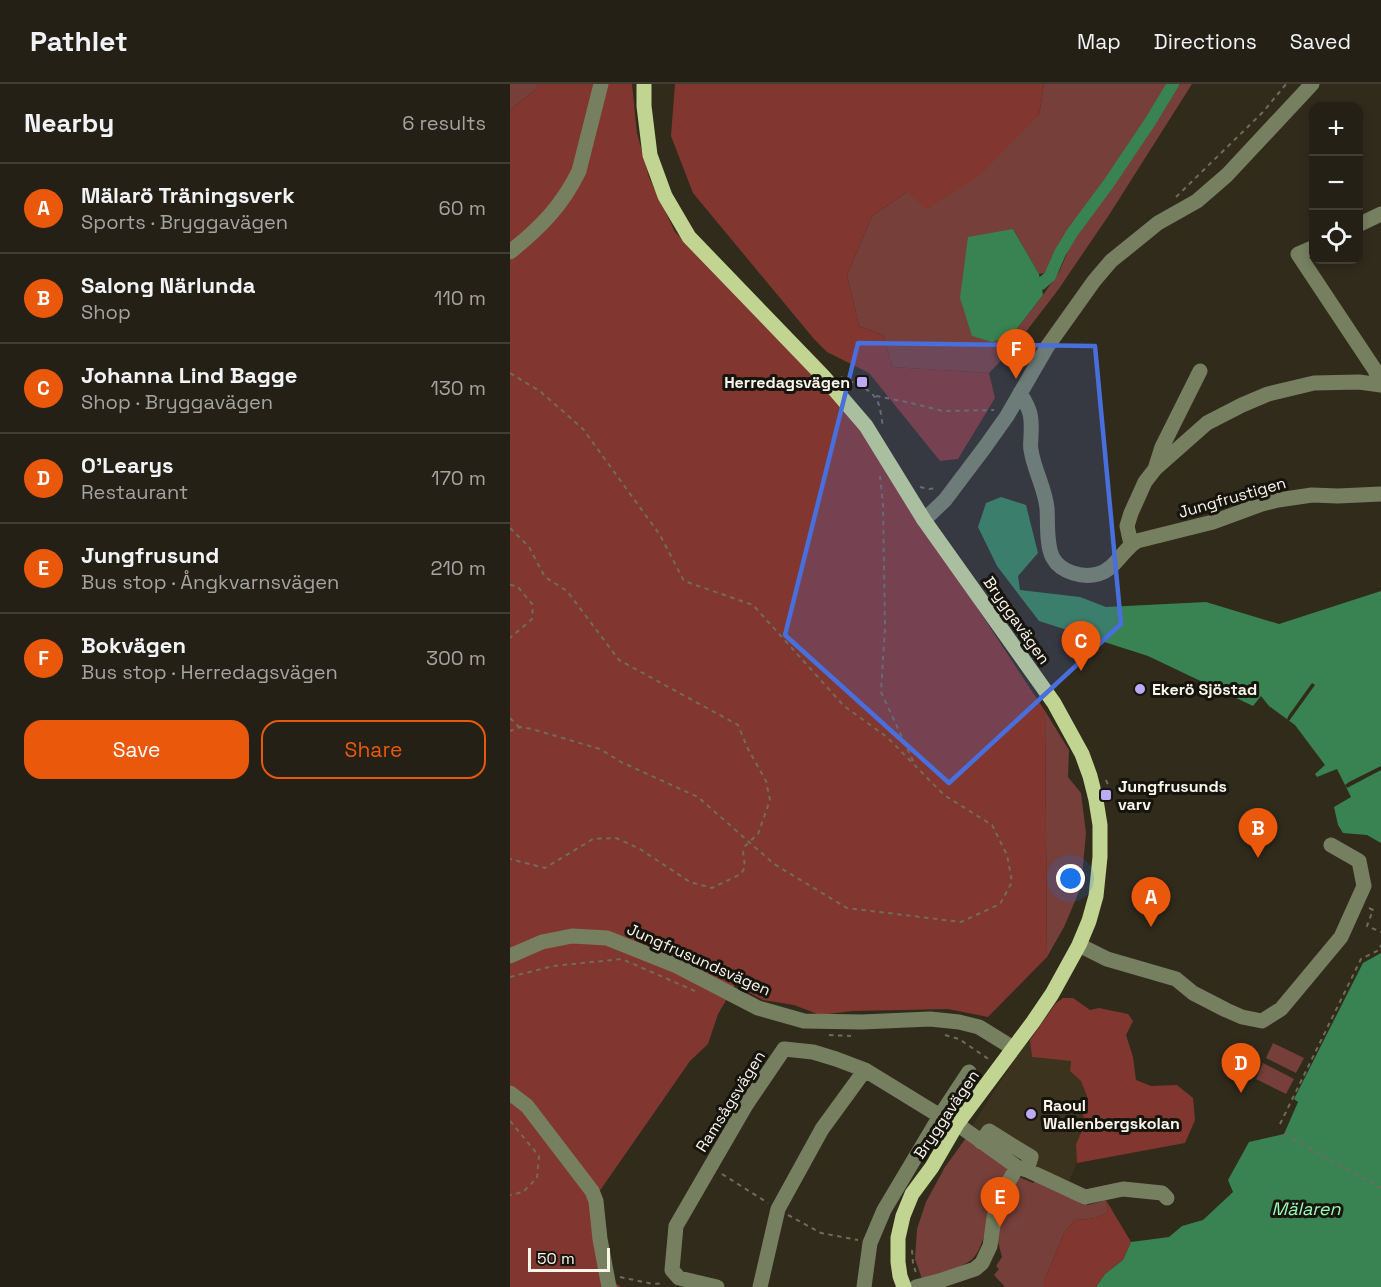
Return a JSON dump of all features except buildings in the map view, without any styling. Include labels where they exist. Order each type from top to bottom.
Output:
[{"type":"main road","name":"Bryggavägen","points":[[644,84],[644,106],[650,155],[665,196],[689,237],[823,376],[866,426],[1054,703],[1082,754],[1090,776],[1100,825],[1100,857],[1096,896],[1089,921],[1079,945],[1052,993],[957,1124],[932,1167],[912,1194],[903,1216],[898,1238],[900,1276],[904,1287]]},
{"type":"street","points":[[510,252],[555,211],[575,179],[601,84]]},
{"type":"street","points":[[928,516],[945,500],[985,447],[1007,416],[1047,347],[1111,261],[1158,223],[1197,201],[1213,188],[1312,84]]},
{"type":"street","points":[[1363,223],[1381,214]]},
{"type":"street","points":[[1020,393],[1032,418],[1031,449],[1045,495],[1049,543],[1053,559],[1064,569],[1076,574],[1098,574],[1107,570],[1115,564],[1131,544],[1127,526],[1145,482],[1155,469],[1207,423],[1268,394],[1314,382],[1359,382],[1381,385],[1375,370],[1298,254],[1309,249]]},
{"type":"street","points":[[1155,469],[1161,447],[1200,371]]},
{"type":"street","name":"Jungfrustigen","points":[[1131,544],[1214,522],[1278,500],[1312,495],[1381,494]]},
{"type":"street","points":[[1079,945],[1107,959],[1176,979],[1193,993],[1226,1010],[1242,1017],[1262,1021],[1281,1009],[1341,937],[1364,886],[1359,861],[1331,846]]},
{"type":"street","name":"Jungfrusundsvägen","points":[[510,956],[542,942],[572,936],[607,938],[677,966],[758,1008],[804,1021],[862,1022],[930,1019],[959,1022],[979,1027],[1013,1048]]},
{"type":"street","name":"Ramsågsvägen","points":[[679,1278],[672,1270],[676,1226],[746,1105],[784,1049],[821,1054],[864,1070],[957,1124],[1022,1168],[1085,1197],[1123,1189],[1162,1193],[1167,1198]]},
{"type":"street","points":[[760,1287],[778,1209],[822,1129],[864,1070]]},
{"type":"street","points":[[864,1287],[870,1243],[884,1210],[969,1072]]},
{"type":"street","points":[[510,1093],[527,1106],[592,1191],[596,1201],[608,1280]]},
{"type":"street","points":[[919,1286],[975,1269],[982,1263],[990,1246],[996,1204],[1022,1168]]},
{"type":"street","points":[[679,1278],[717,1287]]},
{"type":"path","points":[[510,373],[541,392],[583,429],[660,535],[684,581],[753,604],[844,706],[887,737],[944,795],[992,825],[1007,855],[1012,882],[1000,904],[960,922],[846,908],[774,864],[698,797],[621,762],[600,749],[532,729],[520,727],[510,731]]},
{"type":"path","points":[[842,377],[867,389],[874,396],[879,404],[883,428]]},
{"type":"path","points":[[874,396],[943,411],[997,410]]},
{"type":"path","points":[[880,471],[883,505],[885,627],[881,692],[915,765]]},
{"type":"path","points":[[917,486],[928,516]]},
{"type":"path","points":[[510,528],[529,547],[545,577],[567,591],[619,660],[738,725],[766,781],[770,800],[758,834],[745,846],[743,852],[745,867],[741,874],[712,888],[690,882],[640,849],[616,838],[593,839],[545,868],[510,859]]},
{"type":"path","points":[[510,585],[517,586],[532,605],[532,619],[510,638]]},
{"type":"path","points":[[510,718],[520,727]]},
{"type":"path","points":[[1105,779],[1110,790],[1111,813]]},
{"type":"path","points":[[1357,902],[1373,910],[1367,926],[1381,932]]},
{"type":"path","points":[[1280,1124],[1361,959],[1379,950],[1381,945]]},
{"type":"path","points":[[510,1121],[539,1156],[537,1178],[523,1192],[510,1195]]},
{"type":"path","points":[[1284,1134],[1381,1188]]},
{"type":"path","points":[[912,1247],[913,1263],[919,1286]]},
{"type":"path","points":[[608,1280],[630,1280],[653,1284],[679,1278]]},
{"type":"highlighted area","points":[[858,343],[1095,346],[1121,624],[949,783],[785,635]]},
{"type":"shaded area","points":[[510,84],[536,84],[536,89],[510,110]]},
{"type":"shaded area","points":[[536,84],[632,84],[637,133],[649,177],[675,232],[817,379],[859,428],[1045,711],[1047,957],[988,1017],[948,1009],[852,1011],[820,1015],[794,1005],[763,1000],[735,985],[718,1014],[708,1044],[690,1061],[592,1202],[603,1274],[621,1287],[510,1287],[510,110],[536,89]]},
{"type":"shaded area","points":[[675,84],[1044,84],[1039,115],[979,176],[926,209],[907,192],[872,216],[847,275],[859,326],[883,335],[892,367],[989,373],[995,398],[958,459],[940,461],[869,373],[827,352],[814,339],[693,193],[671,136]]},
{"type":"shaded area","points":[[1044,84],[1168,84],[1137,135],[1058,248],[1049,272],[1039,274],[1013,229],[1012,335],[1059,272],[1071,244],[1143,142],[1178,84],[1192,84],[1109,215],[1058,290],[1015,346],[989,373],[892,367],[883,335],[859,326],[847,275],[872,216],[907,192],[1039,115]]},
{"type":"shaded area","points":[[1045,711],[1069,750],[1068,777],[1081,793],[1086,833],[1081,887],[1064,927],[1047,957]]},
{"type":"shaded area","points":[[1063,998],[1073,998],[1090,1010],[1099,1008],[1128,1014],[1133,1021],[1126,1035],[1133,1057],[1136,1080],[1151,1086],[1177,1085],[1193,1098],[1195,1120],[1185,1143],[1077,1163],[1076,1144],[1085,1124],[1082,1109],[1088,1099],[1081,1081],[1070,1071],[1071,1061],[1032,1057],[1030,1040],[1056,1003]]},
{"type":"shaded area","name":"Raoul Wallenbergskolan","points":[[1030,1040],[1032,1057],[1071,1061],[1070,1071],[1081,1081],[1088,1099],[1082,1109],[1085,1124],[1076,1144],[1077,1163],[1067,1185],[970,1129],[1018,1054]]},
{"type":"shaded area","points":[[1273,1043],[1304,1058],[1296,1073],[1266,1058]]},
{"type":"shaded area","points":[[1263,1063],[1294,1079],[1286,1094],[1256,1079]]},
{"type":"shaded area","points":[[966,1138],[1012,1168],[996,1192],[983,1239],[975,1256],[959,1267],[922,1279],[915,1259],[917,1229],[926,1202],[945,1167]]},
{"type":"shaded area","points":[[1019,1177],[1033,1183],[1037,1180],[1088,1205],[1106,1200],[1108,1211],[1097,1218],[1075,1220],[1064,1233],[1044,1279],[1044,1287],[1005,1287],[994,1275],[999,1269],[996,1266],[1002,1257],[996,1234],[1000,1211]]},
{"type":"shaded area","points":[[1106,1200],[1131,1242],[1123,1260],[1105,1274],[1096,1287],[1044,1287],[1044,1279],[1064,1233],[1075,1220],[1097,1218],[1108,1211]]},
{"type":"water","points":[[1013,229],[1039,274],[1043,295],[1012,335],[992,342],[972,336],[960,298],[968,237]]},
{"type":"water","points":[[1001,497],[1026,505],[1038,553],[1018,576],[1020,590],[1080,597],[1106,607],[1206,602],[1279,624],[1381,591],[1381,843],[1367,835],[1343,833],[1338,825],[1334,807],[1351,797],[1337,769],[1317,777],[1315,774],[1325,765],[1295,725],[1269,706],[1261,696],[1253,706],[1148,656],[1039,621],[997,566],[978,527],[986,503]]},
{"type":"water","name":"Mälaren","points":[[1381,953],[1381,1287],[1096,1287],[1105,1274],[1123,1260],[1131,1242],[1169,1237],[1182,1226],[1203,1220],[1233,1192],[1228,1180],[1249,1142],[1284,1134],[1298,1102],[1294,1099],[1363,963]]},
{"type":"pier","points":[[1312,683],[1315,685],[1289,721],[1287,719],[1289,715]]},
{"type":"pier","points":[[1381,766],[1381,770],[1347,788],[1345,785],[1349,782]]},
{"type":"waterway","points":[[1041,284],[1050,276],[1072,233],[1109,183],[1173,84]]},
{"type":"place","name":"Bokvägen","points":[[1016,379]]},
{"type":"place","name":"Herredagsvägen","points":[[862,382]]},
{"type":"place","name":"Johanna Lind Bagge","points":[[1081,671]]},
{"type":"place","name":"Ekerö Sjöstad","points":[[1140,689]]},
{"type":"place","name":"Jungfrusunds varv","points":[[1106,795]]},
{"type":"place","name":"Salong Närlunda","points":[[1258,858]]},
{"type":"place","name":"Mälarö Träningsverk","points":[[1151,927]]},
{"type":"place","name":"O'Learys","points":[[1241,1093]]},
{"type":"place","name":"Raoul Wallenbergskolan","points":[[1031,1114]]},
{"type":"place","name":"Jungfrusund","points":[[1000,1227]]}]
